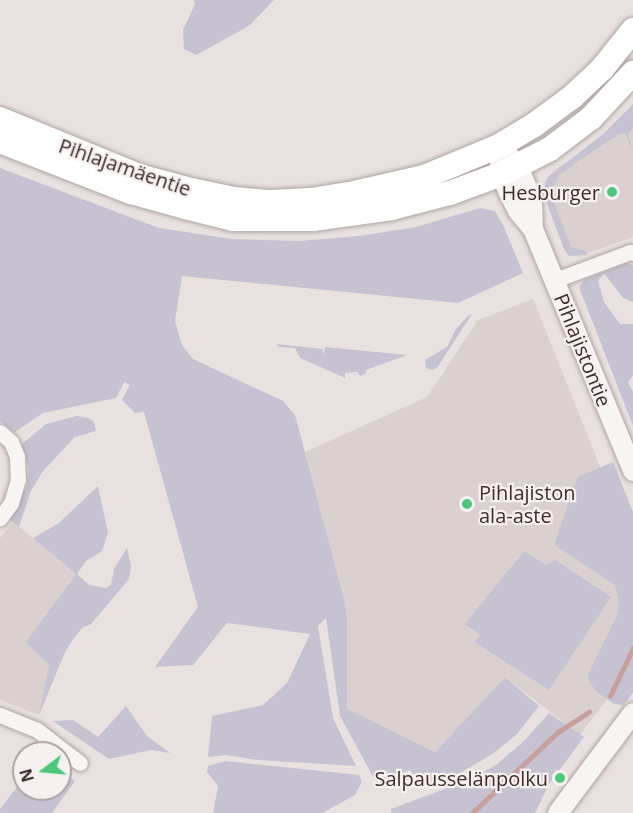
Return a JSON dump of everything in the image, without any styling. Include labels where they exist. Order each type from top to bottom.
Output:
[{"type":"main road","name":"Pihlajamäentie","points":[[0,119],[139,176],[234,199],[270,202],[350,194],[424,177],[519,135],[572,97],[602,69],[633,30]]},
{"type":"main road","name":"Pihlajamäentie","points":[[0,141],[130,192],[233,219],[313,219],[363,213],[450,193],[510,170],[550,149],[591,118],[633,73]]},
{"type":"street","name":"Pihlajistontie","points":[[498,146],[510,170],[532,201],[533,229],[633,471]]},
{"type":"street","points":[[555,280],[633,253]]},
{"type":"street","points":[[0,432],[11,442],[17,456],[18,479],[11,503],[0,518]]},
{"type":"street","points":[[558,813],[633,713]]},
{"type":"street","points":[[0,715],[38,730],[80,763]]},
{"type":"shaded area","points":[[194,0],[274,0],[249,26],[196,55],[184,49],[183,30],[195,4]]},
{"type":"shaded area","points":[[633,104],[633,128],[628,135],[633,151],[625,133],[617,135],[560,174],[550,191],[571,247],[586,251],[587,255],[569,256],[564,249],[543,193],[548,177],[603,134]]},
{"type":"shaded area","points":[[633,111],[633,237],[574,256],[544,191],[545,181],[554,170],[581,153]]},
{"type":"shaded area","points":[[0,168],[159,228],[232,239],[299,241],[359,236],[416,227],[480,208],[495,211],[523,273],[458,303],[182,276],[175,321],[182,345],[193,359],[283,401],[295,415],[344,599],[347,618],[347,709],[435,752],[505,677],[539,706],[517,734],[494,753],[462,772],[422,786],[414,781],[411,770],[376,782],[340,716],[326,618],[318,626],[333,718],[356,766],[257,760],[225,755],[208,757],[212,716],[263,705],[287,683],[310,634],[227,623],[193,665],[155,667],[198,607],[144,412],[135,413],[122,400],[130,385],[124,382],[116,398],[43,413],[15,432],[0,421]]},
{"type":"shaded area","points":[[627,263],[633,265],[633,302],[623,298],[604,273],[598,281],[604,302],[620,324],[633,324],[633,375],[628,382],[633,392],[633,426],[579,287],[585,279]]},
{"type":"shaded area","points":[[503,298],[472,314],[437,368],[432,370],[426,368],[425,360],[447,347],[456,329],[468,316]]},
{"type":"shaded area","name":"Pihlajiston ala-aste","points":[[533,299],[629,539],[633,648],[608,698],[580,735],[505,677],[435,752],[347,709],[344,599],[305,452],[427,397],[478,320]]},
{"type":"shaded area","points":[[277,344],[322,349],[324,354],[325,347],[407,355],[366,370],[366,373],[360,376],[357,372],[345,373],[345,378],[300,358],[295,348],[279,347]]},
{"type":"shaded area","points":[[77,416],[94,422],[96,431],[75,437],[43,471],[31,491],[19,527],[8,518],[27,486],[29,469],[22,444],[46,424]]},
{"type":"shaded area","points":[[613,462],[633,512],[633,693],[623,705],[614,704],[597,692],[590,683],[588,675],[617,615],[619,600],[615,585],[556,546],[555,542],[578,477]]},
{"type":"shaded area","points":[[98,486],[108,532],[102,551],[86,561],[77,574],[89,585],[106,588],[111,585],[114,569],[127,548],[131,566],[129,579],[91,624],[83,627],[74,638],[65,652],[39,715],[49,665],[26,642],[76,574],[33,538],[59,523]]},
{"type":"shaded area","points":[[13,522],[76,574],[27,641],[49,665],[39,715],[0,700],[0,538]]},
{"type":"shaded area","points":[[524,551],[546,565],[555,560],[611,597],[549,690],[475,642],[480,634],[465,624]]},
{"type":"shaded area","points":[[126,706],[147,736],[170,753],[151,750],[109,759],[53,721],[73,720],[98,737]]},
{"type":"shaded area","points":[[549,713],[584,737],[549,784],[535,813],[391,813],[391,809],[469,780],[496,765],[525,740]]},
{"type":"shaded area","points":[[225,761],[359,775],[362,782],[355,795],[322,813],[213,813],[218,786],[207,772],[208,766]]},
{"type":"shaded area","points":[[12,794],[12,801],[61,801],[52,813],[0,813],[0,809]]},
{"type":"waterway","points":[[610,696],[633,648]]},
{"type":"waterway","points":[[472,813],[558,732],[589,712]]},
{"type":"place","name":"Hesburger","points":[[612,192]]},
{"type":"place","name":"Pihlajiston ala-aste","points":[[467,504]]},
{"type":"place","name":"Salpausselänpolku","points":[[560,778]]}]
